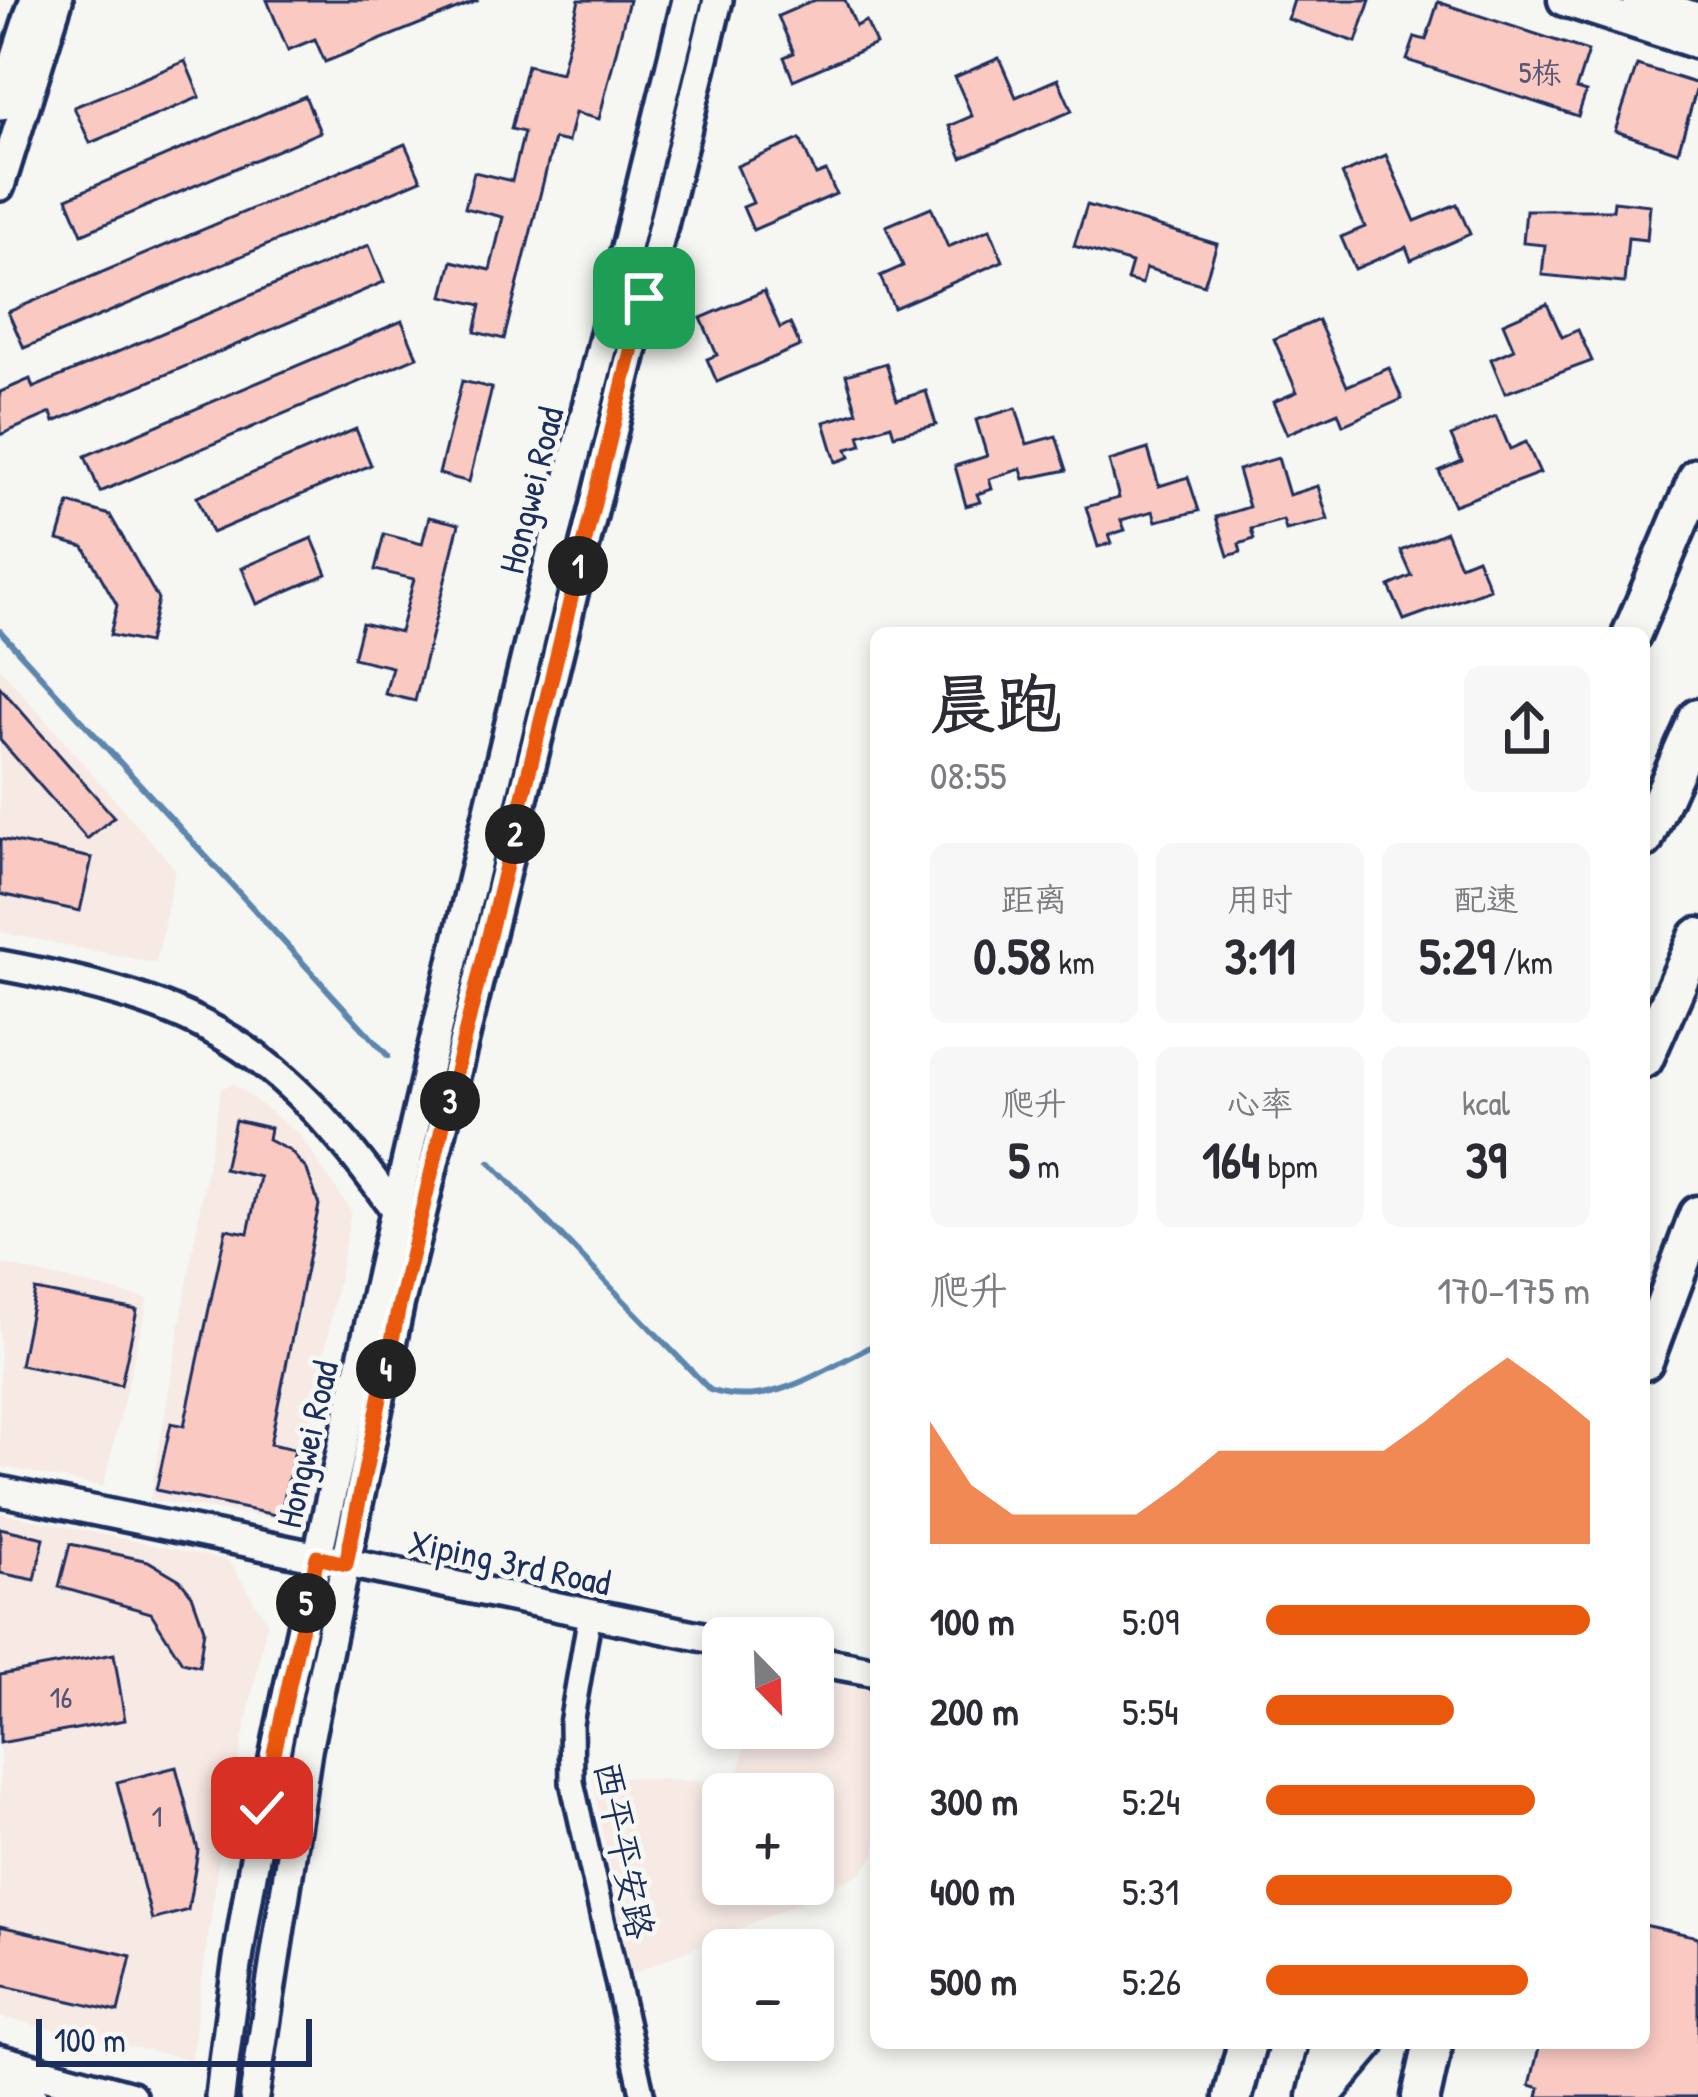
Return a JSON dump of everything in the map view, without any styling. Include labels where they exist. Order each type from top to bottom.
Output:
[{"type":"main road","points":[[1564,0],[1698,43]]},
{"type":"main road","points":[[1639,0],[1698,19]]},
{"type":"main road","points":[[1635,627],[1698,477]]},
{"type":"main road","points":[[1650,826],[1698,718]]},
{"type":"main road","points":[[1650,1045],[1698,937]]},
{"type":"main road","points":[[1650,1345],[1698,1215]]},
{"type":"main road","points":[[1233,2097],[1245,2049]]},
{"type":"main road","points":[[1318,2097],[1329,2049]]},
{"type":"main road","points":[[1318,2097],[1361,2049]]},
{"type":"main road","points":[[1421,2097],[1432,2049]]},
{"type":"main road","points":[[0,2061],[130,2097]]},
{"type":"main road","points":[[0,2087],[31,2097]]},
{"type":"street","points":[[0,106],[34,0]]},
{"type":"street","points":[[0,186],[58,0]]},
{"type":"street","name":"Hongwei Road","points":[[254,2097],[290,1844],[346,1564],[403,1233],[404,1162],[687,0]]},
{"type":"street","name":"Hongwei Road","points":[[220,2097],[262,1808],[317,1557],[403,1233],[433,1170],[718,0]]},
{"type":"street","points":[[0,965],[113,989],[177,1010],[233,1036],[272,1066],[341,1138],[403,1233]]},
{"type":"street","points":[[0,983],[112,1005],[170,1024],[221,1049],[275,1090],[403,1233]]},
{"type":"street","name":"Xiping 3rd Road","points":[[0,1491],[702,1637]]},
{"type":"street","name":"西平平安路","points":[[590,1614],[571,1724],[572,1782],[644,2097]]},
{"type":"street","points":[[834,1664],[870,1671]]},
{"type":"shaded area","points":[[0,668],[175,869],[156,963],[0,932]]},
{"type":"shaded area","points":[[234,1084],[299,1134],[351,1211],[293,1521],[150,1500],[221,1088]]},
{"type":"shaded area","points":[[0,1264],[148,1299],[103,1487],[0,1466]]},
{"type":"shaded area","points":[[0,1513],[229,1561],[267,1622],[220,1849],[191,2060],[0,2017]]},
{"type":"shaded area","points":[[834,1682],[870,1691],[870,1862],[861,1873],[834,1886],[834,1773],[739,1773],[744,1749],[834,1749]]},
{"type":"shaded area","points":[[592,1775],[702,1782],[702,1905],[795,1905],[738,1929],[702,1929],[702,1944],[630,1975]]},
{"type":"building","points":[[267,0],[477,1],[325,62],[315,39],[288,50]]},
{"type":"building","points":[[579,0],[629,0],[599,119],[575,113],[568,142],[554,139],[504,339],[475,332],[481,305],[443,296],[452,261],[490,270],[503,217],[465,208],[474,172],[512,181],[524,132],[511,129],[527,65],[561,73]]},
{"type":"building","points":[[815,0],[845,0],[856,26],[866,21],[876,44],[793,80],[784,57],[794,53],[778,16]]},
{"type":"building","points":[[1294,0],[1370,0],[1356,42],[1288,19]]},
{"type":"building","points":[[1438,2],[1588,51],[1576,89],[1586,92],[1578,116],[1407,60],[1415,37],[1426,40]]},
{"type":"building","points":[[999,58],[1016,97],[1058,79],[1072,111],[962,158],[949,126],[972,116],[955,77]]},
{"type":"building","points":[[185,61],[200,97],[90,143],[74,107]]},
{"type":"building","points":[[1637,65],[1698,84],[1678,152],[1615,131]]},
{"type":"building","points":[[305,96],[320,132],[82,234],[67,198]]},
{"type":"building","points":[[800,139],[816,175],[826,171],[836,194],[753,230],[743,207],[753,203],[737,166]]},
{"type":"building","points":[[405,144],[421,180],[24,348],[8,312]]},
{"type":"building","points":[[1386,155],[1415,221],[1457,204],[1470,234],[1411,260],[1406,247],[1355,269],[1341,237],[1365,227],[1342,174]]},
{"type":"building","points":[[1614,201],[1650,205],[1647,240],[1628,238],[1624,283],[1542,275],[1545,245],[1523,243],[1526,210],[1613,210]]},
{"type":"building","points":[[1087,205],[1217,244],[1204,285],[1146,268],[1142,284],[1127,280],[1132,263],[1074,246]]},
{"type":"building","points":[[931,207],[948,247],[990,229],[1003,261],[894,308],[880,276],[903,266],[886,226]]},
{"type":"building","points":[[369,245],[384,282],[54,422],[51,413],[0,435],[0,392],[30,379],[33,388]]},
{"type":"building","points":[[764,291],[780,328],[790,323],[800,346],[717,382],[707,359],[717,355],[701,318]]},
{"type":"building","points":[[1547,304],[1562,337],[1578,330],[1592,361],[1505,393],[1491,359],[1514,349],[1503,323]]},
{"type":"building","points":[[1318,320],[1347,386],[1389,368],[1402,399],[1343,425],[1338,412],[1287,434],[1273,402],[1297,392],[1274,339]]},
{"type":"building","points":[[402,321],[417,357],[100,492],[85,456]]},
{"type":"building","points":[[886,363],[897,400],[926,391],[936,425],[894,435],[891,425],[859,435],[862,445],[847,449],[850,457],[836,462],[824,422],[857,412],[846,375]]},
{"type":"building","points":[[462,381],[492,388],[469,482],[439,474]]},
{"type":"building","points":[[1016,408],[1027,444],[1056,436],[1067,470],[1024,479],[1021,469],[989,479],[992,489],[977,494],[980,502],[966,506],[955,466],[987,456],[976,420]]},
{"type":"building","points":[[1496,416],[1510,449],[1526,442],[1540,473],[1454,505],[1439,471],[1462,461],[1451,436]]},
{"type":"building","points":[[356,429],[371,465],[212,533],[197,497]]},
{"type":"building","points":[[1148,449],[1159,486],[1188,477],[1199,511],[1156,521],[1153,511],[1121,520],[1125,530],[1109,535],[1112,543],[1098,547],[1086,507],[1119,498],[1109,461]]},
{"type":"building","points":[[1278,458],[1289,495],[1318,486],[1328,520],[1286,530],[1283,520],[1251,529],[1254,539],[1239,544],[1241,552],[1228,556],[1216,517],[1249,507],[1238,470]]},
{"type":"building","points":[[69,503],[110,515],[158,599],[148,643],[110,635],[117,605],[84,547],[58,540]]},
{"type":"building","points":[[429,517],[459,524],[415,701],[385,694],[392,667],[353,658],[362,623],[400,632],[414,579],[375,570],[384,534],[422,544]]},
{"type":"building","points":[[1446,532],[1460,565],[1477,558],[1490,589],[1404,620],[1389,586],[1412,576],[1401,551]]},
{"type":"building","points":[[312,538],[327,574],[257,604],[242,568]]},
{"type":"building","points":[[0,687],[114,817],[87,839],[0,740]]},
{"type":"building","points":[[0,839],[92,858],[80,911],[0,894]]},
{"type":"building","points":[[235,1120],[270,1128],[268,1140],[290,1151],[307,1170],[319,1205],[270,1444],[295,1449],[280,1516],[156,1490],[171,1423],[184,1426],[226,1229],[248,1233],[260,1177],[224,1169]]},
{"type":"building","points":[[35,1290],[137,1310],[121,1385],[20,1365]]},
{"type":"building","points":[[0,1528],[44,1538],[35,1580],[0,1573]]},
{"type":"building","points":[[70,1544],[148,1561],[180,1580],[192,1595],[204,1629],[199,1666],[182,1662],[151,1613],[59,1587]]},
{"type":"building","points":[[114,1654],[125,1720],[0,1743],[0,1675]]},
{"type":"building","points":[[176,1767],[198,1850],[188,1910],[152,1920],[117,1782]]},
{"type":"building","points":[[0,1926],[131,1956],[118,2012],[0,1985]]},
{"type":"building","points":[[1650,1926],[1698,1937],[1698,2097],[1538,2097],[1540,2088],[1530,2085],[1539,2049],[1650,2049]]},
{"type":"waterway","points":[[0,631],[388,1056]]},
{"type":"waterway","points":[[490,1162],[710,1390],[732,1395],[774,1391],[870,1347]]},
{"type":"route","points":[[262,1808],[317,1557],[346,1564],[399,1306],[644,298]]}]
